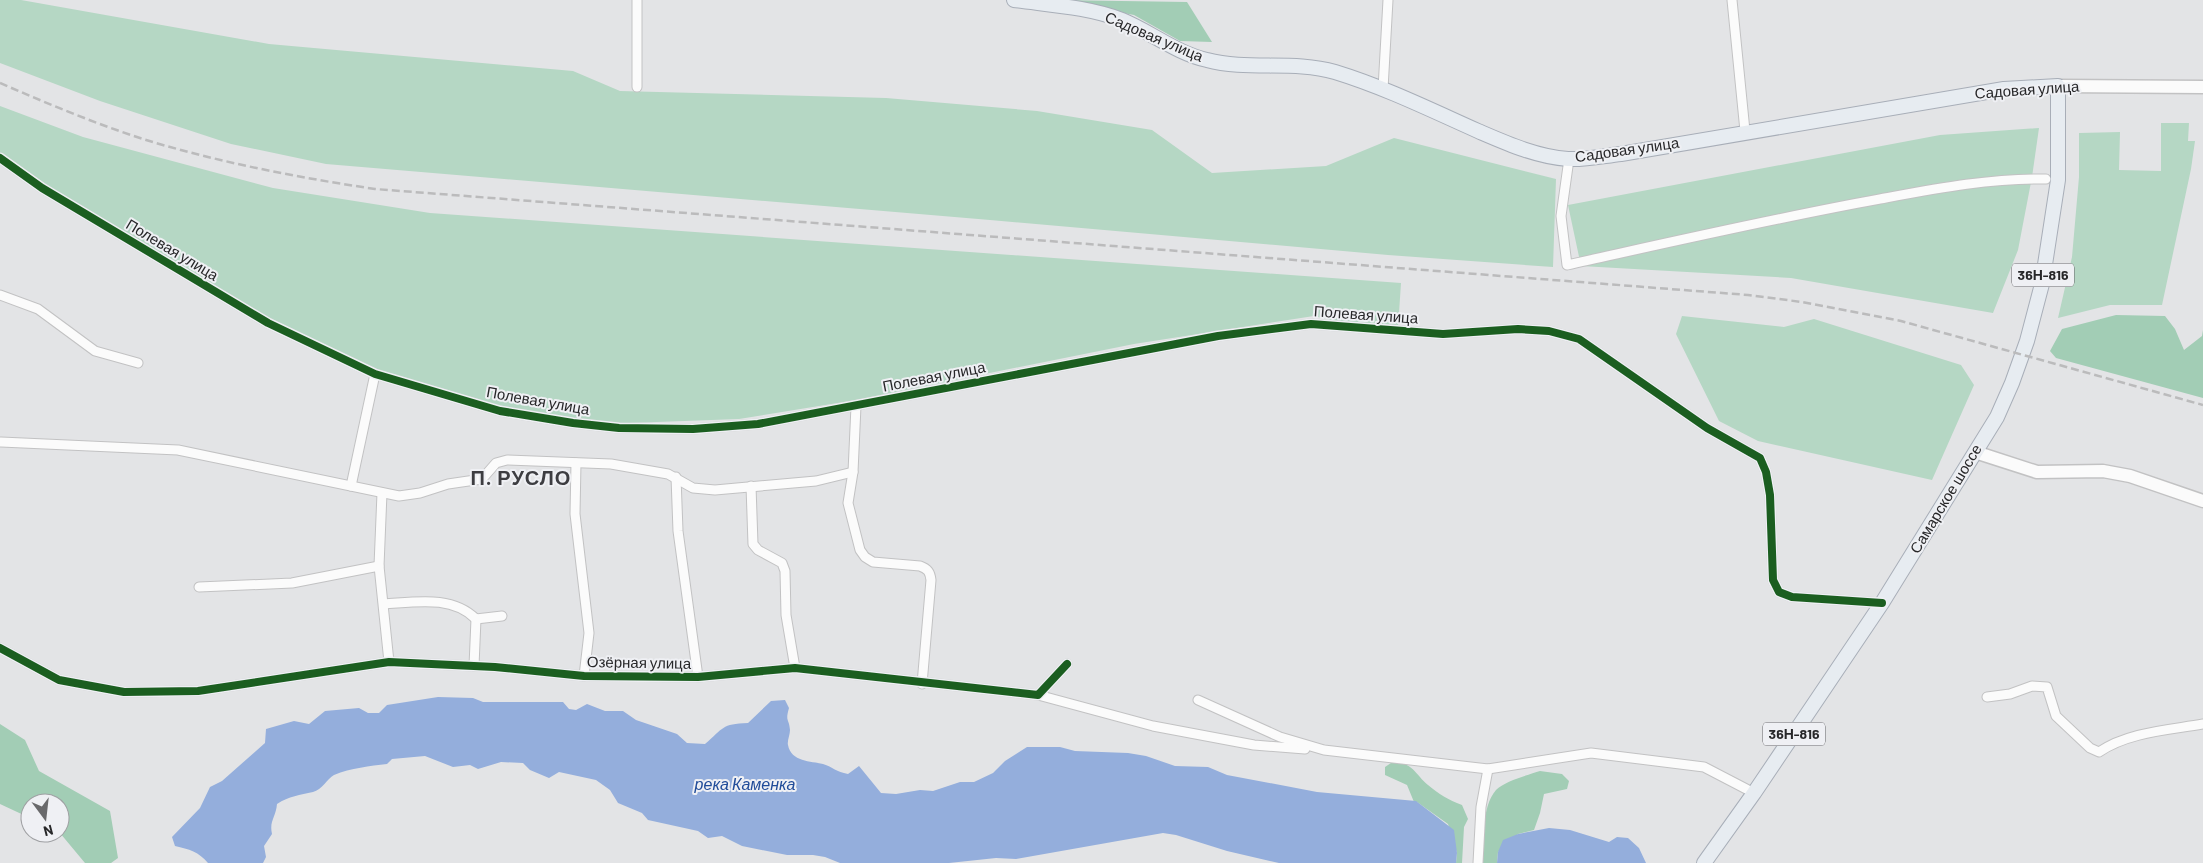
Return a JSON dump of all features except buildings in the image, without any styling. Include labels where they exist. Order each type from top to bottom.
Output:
[{"type":"main road","name":"Садовая улица","points":[[1014,0],[1080,9],[1108,15],[1137,26],[1186,54],[1207,60],[1222,63],[1307,67],[1334,72],[1383,90],[1507,143],[1547,155],[1569,159],[1613,155],[2004,88],[2058,86]]},
{"type":"main road","name":"Самарское шоссе","points":[[1704,863],[1754,793],[1882,603],[1997,417],[2027,341],[2042,284],[2058,180],[2058,86]]},
{"type":"street","points":[[636,0],[637,88]]},
{"type":"street","points":[[1383,90],[1388,0]]},
{"type":"street","points":[[1732,0],[1745,131]]},
{"type":"street","name":"Садовая улица","points":[[2058,86],[2203,87]]},
{"type":"street","name":"Полевая улица","points":[[0,158],[42,188],[268,323],[375,374],[500,411],[619,428],[693,429],[758,424],[1218,336],[1311,324],[1443,334],[1518,329],[1549,331],[1579,339],[1707,428],[1760,458],[1766,472],[1770,495],[1773,580],[1779,592],[1792,596],[1882,603]]},
{"type":"street","points":[[1569,159],[1561,216],[1567,265],[1839,206],[1932,190],[2020,179],[2046,180]]},
{"type":"street","points":[[0,295],[38,309],[95,351],[138,363]]},
{"type":"street","points":[[351,486],[375,374]]},
{"type":"street","points":[[856,406],[853,472],[848,504],[860,550],[865,557],[873,562],[927,568],[932,580],[922,684]]},
{"type":"street","points":[[1,442],[178,450],[399,496],[448,484],[477,481],[487,475],[496,463],[507,460],[611,464],[668,474],[693,488],[715,490],[816,481],[853,472]]},
{"type":"street","points":[[1975,452],[2037,472],[2103,471],[2130,476],[2203,501]]},
{"type":"street","points":[[576,463],[575,514],[589,633],[584,676]]},
{"type":"street","name":"Озёрная улица","points":[[676,477],[678,531],[698,678]]},
{"type":"street","points":[[751,486],[753,544],[758,550],[782,564],[785,571],[786,615],[795,668]]},
{"type":"street","points":[[382,493],[379,566],[389,662]]},
{"type":"street","points":[[198,588],[292,583],[379,566]]},
{"type":"street","points":[[384,604],[438,601],[467,610],[476,620],[474,666]]},
{"type":"street","points":[[476,620],[502,616]]},
{"type":"street","name":"Озёрная улица","points":[[0,648],[59,680],[124,692],[198,691],[389,662],[474,666],[584,676],[698,678],[795,668],[922,684],[1038,695],[1153,726],[1254,745],[1324,750]]},
{"type":"street","points":[[1038,695],[1067,664]]},
{"type":"street","points":[[1987,697],[2010,694],[2032,686],[2047,687],[2056,716],[2090,748],[2099,752],[2107,746],[2142,735],[2203,724]]},
{"type":"street","points":[[1198,700],[1280,737],[1324,750],[1488,769],[1591,753],[1704,767],[1754,793]]},
{"type":"street","points":[[1478,863],[1481,807],[1488,769]]},
{"type":"green space","points":[[0,0],[21,0],[269,44],[573,71],[620,91],[886,98],[1037,111],[1152,130],[1212,173],[1326,166],[1394,138],[1556,179],[1553,267],[1388,255],[326,164],[231,144],[100,101],[0,63]]},
{"type":"green space","points":[[1056,0],[1187,2],[1212,42],[1180,41],[1134,15]]},
{"type":"green space","points":[[0,106],[83,137],[273,188],[430,213],[1401,283],[1398,328],[1352,325],[1314,316],[1134,344],[856,400],[739,419],[602,424],[499,406],[384,373],[271,323],[0,157]]},
{"type":"green space","points":[[2161,123],[2189,123],[2188,141],[2195,141],[2191,169],[2162,305],[2110,305],[2058,318],[2072,257],[2079,177],[2079,133],[2120,132],[2119,170],[2161,171]]},
{"type":"green space","points":[[2039,128],[2018,250],[1993,313],[1791,278],[1581,266],[1568,205],[1940,135]]},
{"type":"green space","points":[[2116,315],[2165,316],[2175,329],[2184,350],[2202,336],[2203,330],[2203,398],[2056,358],[2050,351],[2062,329]]},
{"type":"green space","points":[[1682,316],[1784,327],[1814,319],[1961,365],[1974,385],[1932,480],[1758,441],[1719,421],[1676,334]]},
{"type":"green space","points":[[0,724],[25,740],[39,771],[110,811],[118,858],[111,863],[85,863],[68,843],[70,843],[70,793],[20,793],[20,813],[0,804]]},
{"type":"green space","points":[[1394,761],[1410,767],[1436,791],[1462,805],[1468,819],[1464,827],[1462,863],[1456,863],[1457,853],[1448,824],[1417,802],[1414,802],[1407,785],[1385,775],[1385,767]]},
{"type":"green space","points":[[1540,771],[1562,774],[1569,781],[1567,789],[1544,794],[1534,830],[1518,834],[1498,852],[1497,863],[1483,863],[1484,825],[1491,797],[1496,790],[1505,784]]},
{"type":"water","name":"река Каменка","points":[[438,697],[473,698],[483,702],[563,702],[569,709],[576,710],[587,704],[605,711],[623,711],[636,720],[677,734],[687,743],[705,744],[728,726],[748,723],[771,701],[785,700],[789,708],[787,718],[790,730],[788,745],[793,755],[802,760],[823,764],[848,774],[859,766],[881,793],[896,794],[920,790],[933,791],[960,782],[974,782],[993,773],[1005,761],[1027,747],[1060,747],[1075,751],[1128,753],[1146,756],[1175,766],[1208,767],[1227,775],[1317,792],[1416,801],[1454,830],[1457,853],[1456,863],[1279,863],[1163,833],[1016,859],[996,858],[949,863],[840,863],[825,857],[787,855],[742,846],[722,836],[708,838],[698,831],[648,820],[642,813],[618,803],[610,790],[596,780],[559,772],[549,778],[530,770],[523,763],[501,762],[478,769],[470,765],[453,767],[425,756],[392,759],[387,764],[340,773],[331,777],[316,791],[281,801],[277,804],[272,822],[272,834],[264,846],[266,857],[263,863],[208,863],[201,856],[185,848],[175,846],[172,837],[200,808],[210,787],[222,781],[265,743],[266,729],[294,721],[309,724],[325,711],[359,708],[368,713],[379,713],[387,705]]},
{"type":"water","points":[[1549,828],[1570,830],[1609,842],[1617,837],[1628,838],[1639,848],[1646,863],[1497,863],[1498,852],[1503,840],[1518,834]]},
{"type":"railway","points":[[0,83],[97,123],[156,143],[210,158],[265,170],[375,189],[1748,295],[1802,302],[1901,321],[2203,405]]},
{"type":"cycle path","points":[[0,158],[42,188],[268,323],[375,374],[500,411],[573,423],[619,428],[693,429],[758,424],[1218,336],[1311,324],[1443,334],[1518,329],[1549,331],[1579,339],[1707,428],[1760,458],[1766,472],[1770,495],[1773,580],[1779,592],[1792,597],[1882,603]]},
{"type":"cycle path","points":[[0,648],[59,680],[124,692],[198,691],[389,662],[495,667],[584,676],[698,677],[795,668],[1038,695],[1067,664]]},
{"type":"district","name":"П. РУСЛО","points":[[521,478]]}]
